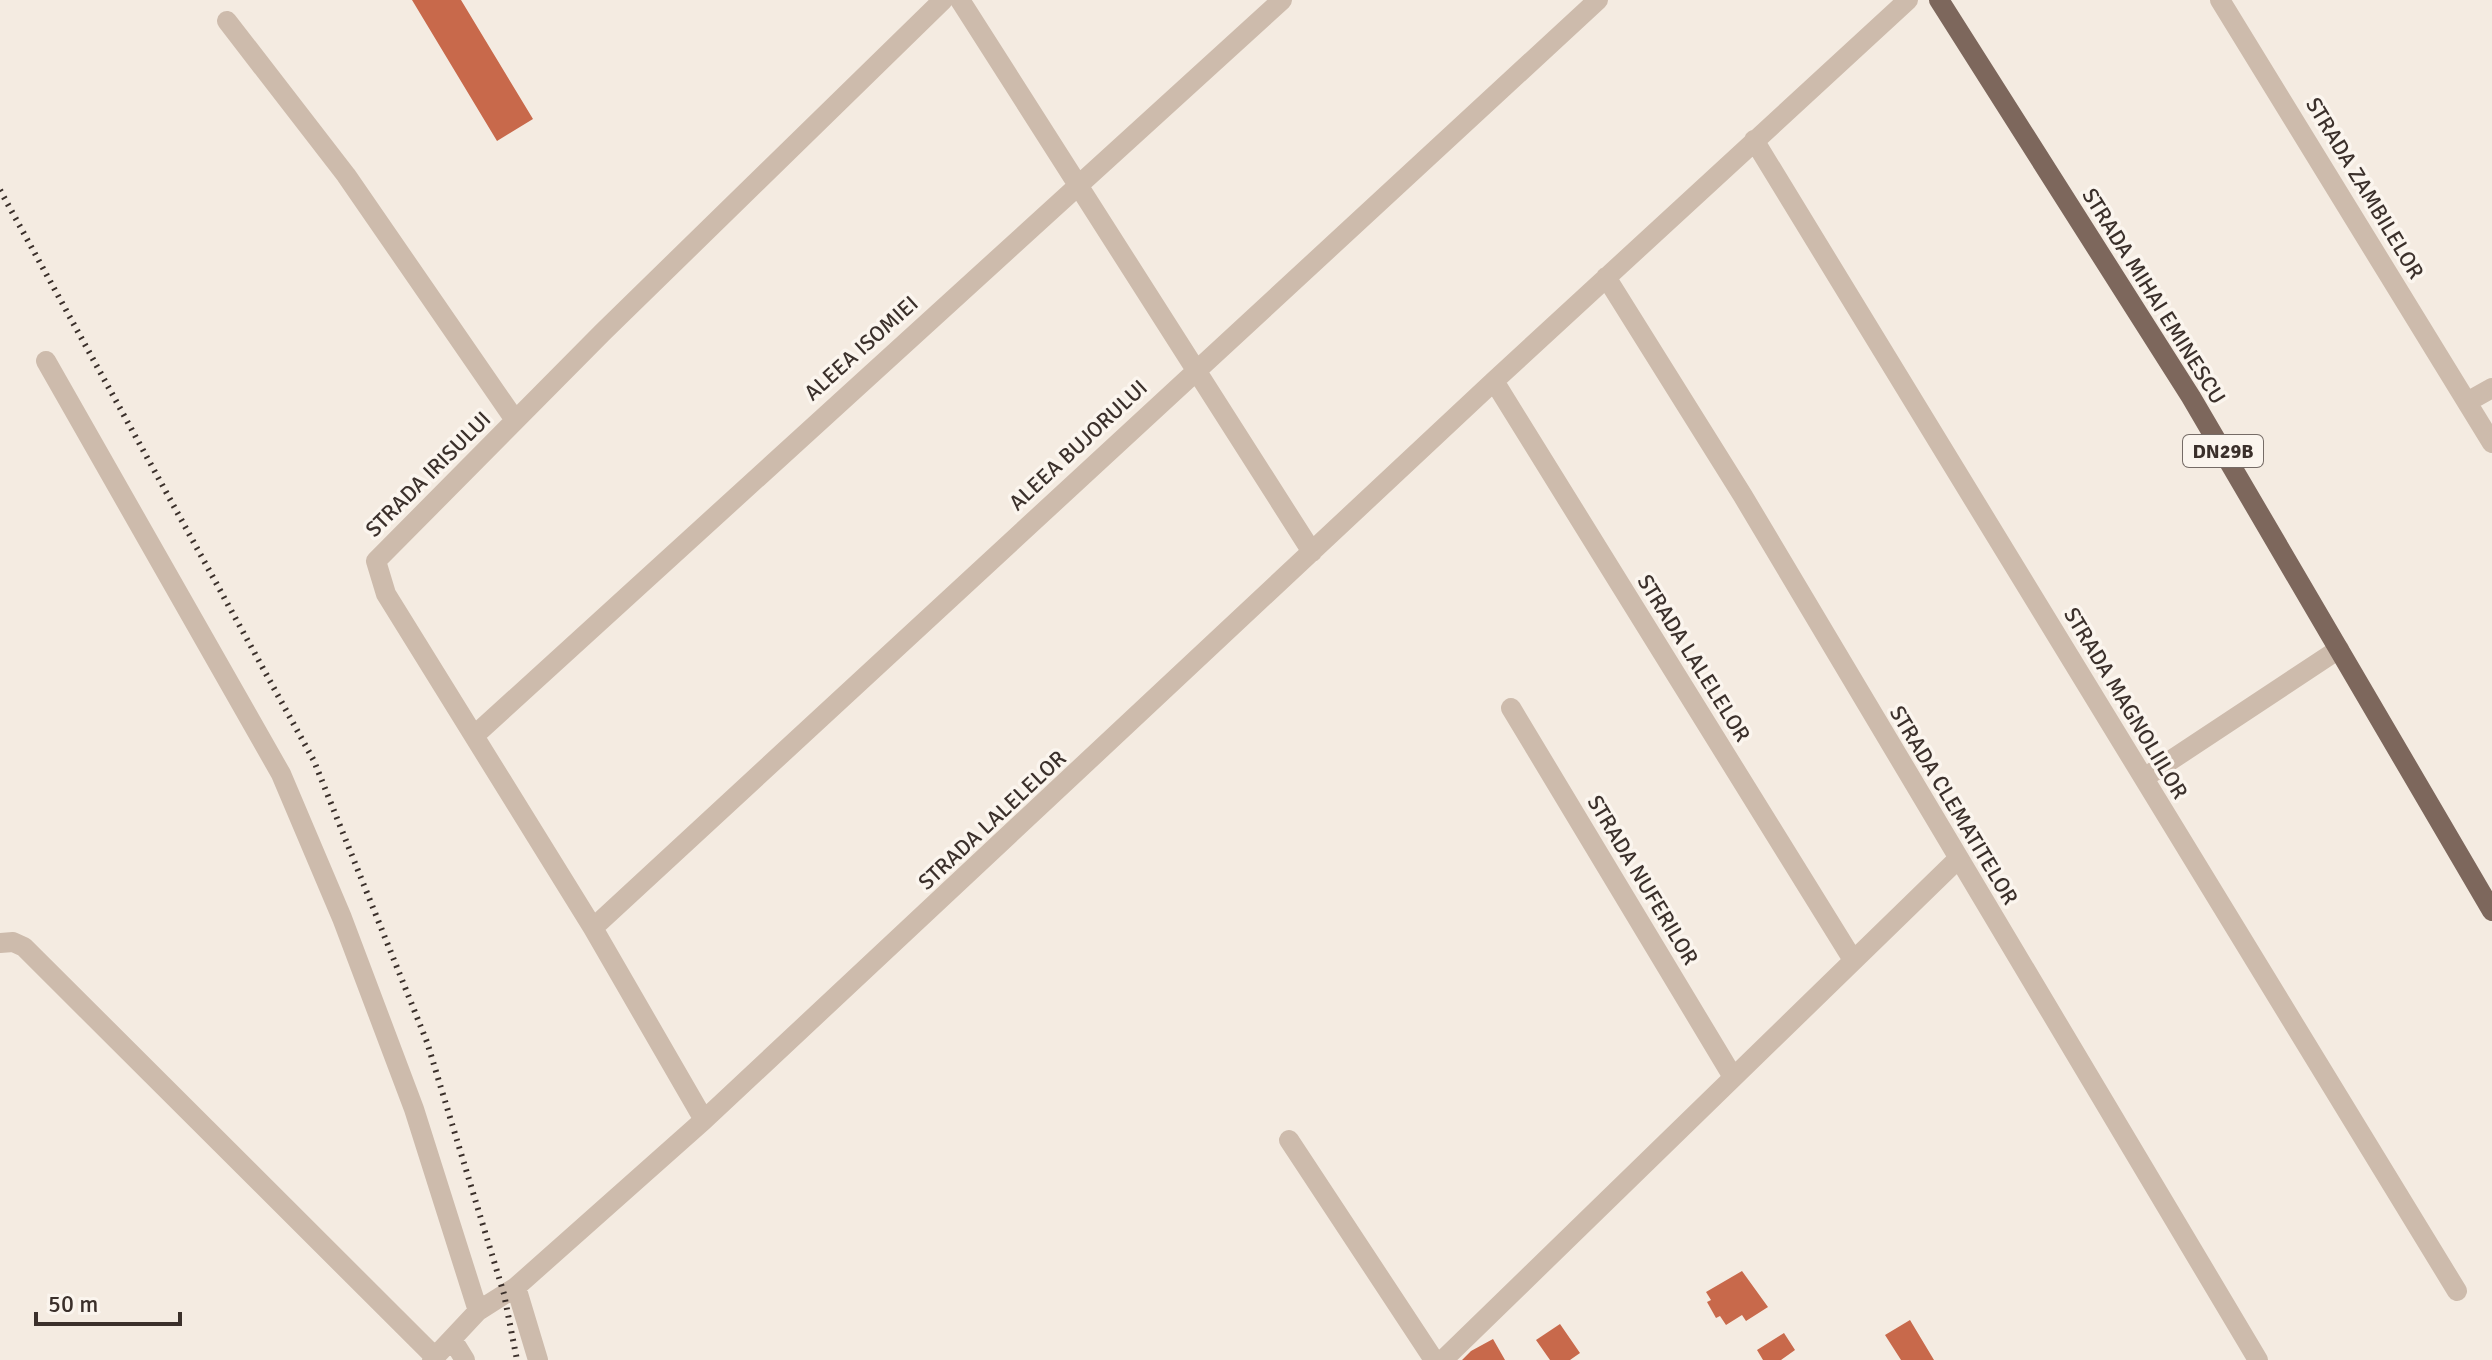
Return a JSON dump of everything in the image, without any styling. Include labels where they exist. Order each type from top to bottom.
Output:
[{"type":"main road","name":"STRADA MIHAI EMINESCU","points":[[1939,0],[2191,397],[2492,911]]},
{"type":"street","name":"STRADA IRISULUI","points":[[704,1120],[593,928],[386,594],[376,561],[515,420],[943,0]]},
{"type":"street","points":[[960,0],[1079,182],[1312,552]]},
{"type":"street","name":"ALEEA ISOMIEI","points":[[475,735],[1282,0]]},
{"type":"street","name":"ALEEA BUJORULUI","points":[[593,928],[1598,0]]},
{"type":"street","name":"STRADA LALELELOR","points":[[433,1358],[478,1311],[516,1287],[704,1120],[1494,381],[1908,0]]},
{"type":"street","name":"STRADA ZAMBILELOR","points":[[2220,0],[2492,443]]},
{"type":"street","points":[[227,21],[346,175],[515,420]]},
{"type":"street","name":"STRADA MAGNOLIILOR","points":[[1754,140],[2457,1291]]},
{"type":"street","name":"STRADA CLEMATITELOR","points":[[1606,277],[1743,496],[2258,1360]]},
{"type":"street","points":[[46,361],[281,774],[342,918],[414,1109],[478,1311]]},
{"type":"street","name":"STRADA LALELELOR","points":[[1494,381],[1853,960]]},
{"type":"street","points":[[2467,402],[2492,388]]},
{"type":"street","points":[[2144,778],[2339,649]]},
{"type":"street","name":"STRADA NUFERILOR","points":[[1511,708],[1733,1077]]},
{"type":"street","points":[[1443,1360],[1958,859]]},
{"type":"street","points":[[0,943],[13,942],[24,947],[433,1358]]},
{"type":"street","points":[[1289,1140],[1434,1360]]},
{"type":"street","points":[[516,1287],[538,1360]]},
{"type":"street","points":[[452,1339],[465,1360]]},
{"type":"building","points":[[412,0],[461,0],[533,119],[497,141]]},
{"type":"building","points":[[1742,1271],[1768,1307],[1746,1321],[1742,1315],[1726,1325],[1720,1316],[1716,1318],[1707,1302],[1711,1300],[1706,1292]]},
{"type":"building","points":[[1910,1320],[1934,1360],[1901,1360],[1885,1335]]},
{"type":"building","points":[[1560,1324],[1580,1353],[1570,1360],[1550,1360],[1536,1340]]},
{"type":"building","points":[[1784,1333],[1795,1350],[1781,1360],[1763,1360],[1757,1350]]},
{"type":"building","points":[[1493,1339],[1505,1360],[1462,1360],[1471,1351]]},
{"type":"railway","points":[[0,190],[314,761],[427,1042],[504,1294],[517,1360]]}]
